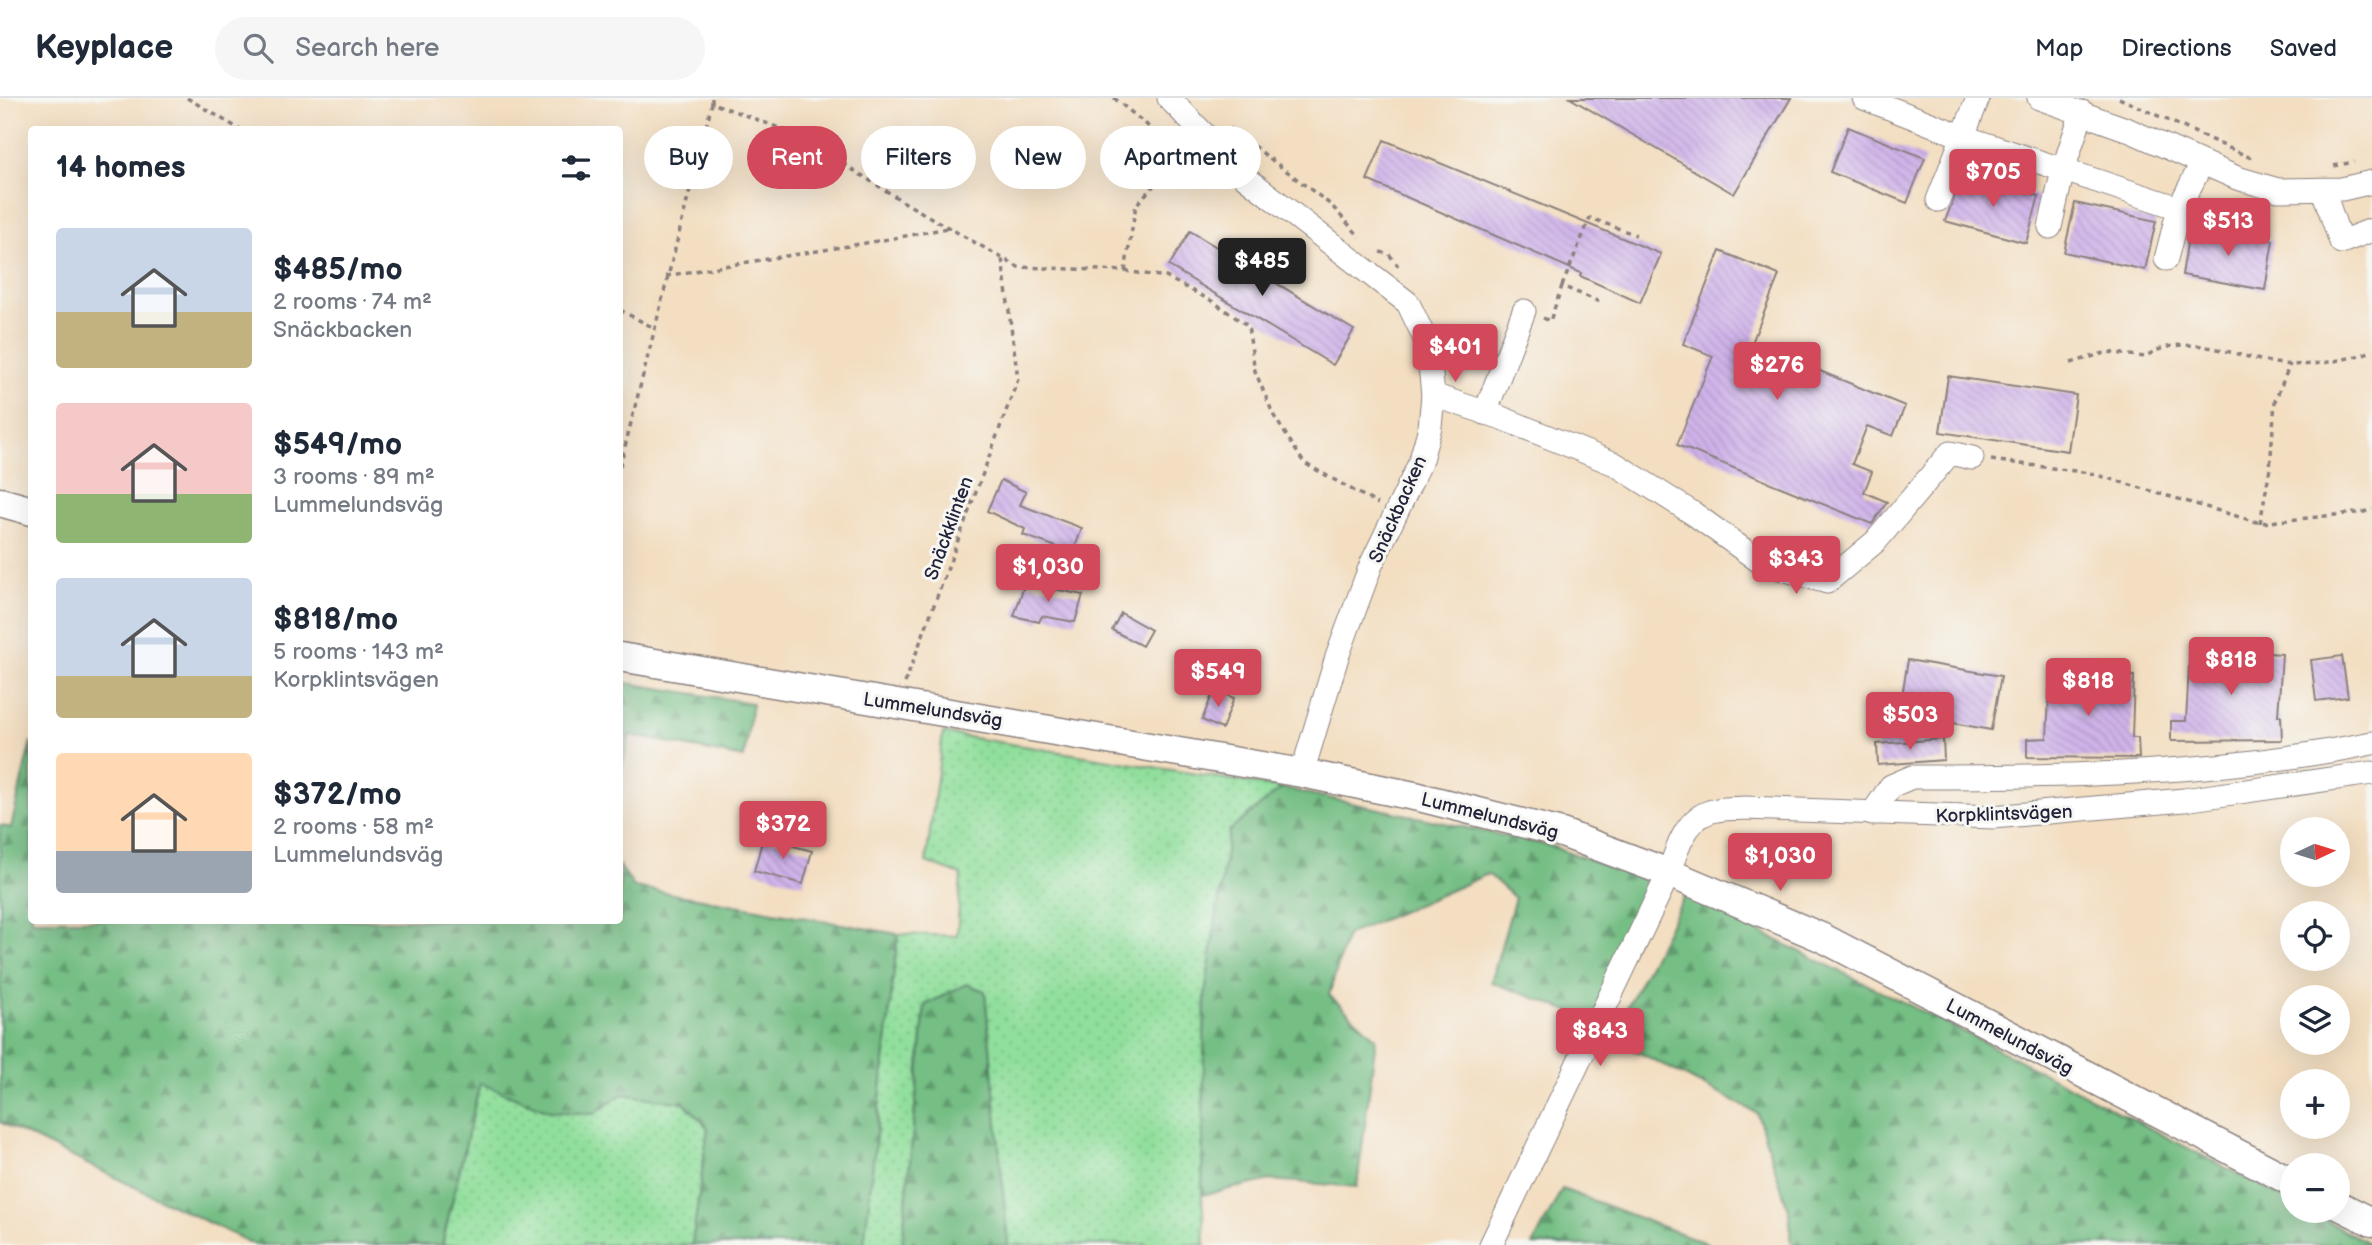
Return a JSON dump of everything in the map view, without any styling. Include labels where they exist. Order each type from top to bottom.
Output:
[{"type":"main road","points":[[0,502],[28,511]]},
{"type":"main road","name":"Lummelundsväg","points":[[623,658],[1302,773],[1419,797],[1562,833],[1669,873],[1822,938],[2280,1176]]},
{"type":"main road","points":[[2350,1211],[2372,1222]]},
{"type":"street","name":"Snäckbacken","points":[[1169,98],[1245,177],[1408,303],[1428,345],[1433,395],[1430,427],[1420,463],[1371,565],[1337,657],[1302,773]]},
{"type":"street","points":[[1864,98],[1964,138],[2179,208]]},
{"type":"street","points":[[1938,200],[1978,98]]},
{"type":"street","points":[[2039,98],[2082,113],[2238,178],[2278,190],[2323,190],[2372,182]]},
{"type":"street","points":[[2050,227],[2063,170],[2082,113]]},
{"type":"street","points":[[2166,258],[2179,208],[2202,163]]},
{"type":"street","points":[[2323,190],[2341,242],[2372,230]]},
{"type":"street","points":[[1485,413],[1524,311]]},
{"type":"street","points":[[1433,395],[1615,464],[1694,514],[1762,563],[1827,582],[1876,541],[1950,453],[1972,458]]},
{"type":"street","points":[[1872,814],[1891,786],[1912,777],[2086,774],[2259,761],[2313,755],[2372,743]]},
{"type":"street","name":"Korpklintsvägen","points":[[1491,1245],[1690,826],[1709,812],[1744,808],[1993,817],[2184,800],[2372,773]]},
{"type":"street","points":[[1993,817],[1998,777]]},
{"type":"path","points":[[187,98],[234,126]]},
{"type":"path","points":[[1114,98],[1159,135],[1190,145],[1136,205],[1125,271]]},
{"type":"path","points":[[2119,98],[2262,162]]},
{"type":"path","points":[[623,453],[652,327],[712,100],[798,135],[948,228],[1018,267],[1125,271],[1166,277],[1212,301],[1248,326],[1255,371],[1274,416],[1304,463],[1396,513]]},
{"type":"path","points":[[2326,167],[2355,162]]},
{"type":"path","points":[[1524,311],[1550,321],[1590,218],[1636,235]]},
{"type":"path","points":[[666,276],[774,257],[849,248],[948,228]]},
{"type":"path","name":"Snäckklinten","points":[[913,690],[903,688],[1018,379],[1002,258]]},
{"type":"path","points":[[1562,286],[1602,303]]},
{"type":"path","points":[[623,312],[652,327]]},
{"type":"path","points":[[2071,363],[2108,352],[2145,357],[2162,345],[2193,344],[2290,364],[2332,360],[2372,351]]},
{"type":"path","points":[[2260,523],[2270,468],[2275,401],[2290,364]]},
{"type":"path","points":[[1972,458],[2090,473],[2260,523],[2364,513],[2372,509]]},
{"type":"green space","points":[[623,682],[752,703],[744,758],[630,735],[623,764]]},
{"type":"green space","points":[[943,733],[1282,788],[1229,831],[1205,995],[1202,1195],[1205,1245],[1008,1245],[985,992],[925,1005],[902,1245],[864,1245],[898,934],[957,936],[961,875],[926,862]]},
{"type":"green space","points":[[28,754],[28,924],[623,924],[623,870],[634,887],[898,934],[864,1245],[692,1245],[708,1128],[685,1103],[622,1094],[594,1114],[549,1111],[480,1083],[442,1245],[255,1245],[0,1122],[0,825],[11,828]]},
{"type":"green space","points":[[1282,788],[1547,845],[1662,885],[1596,1021],[1491,982],[1515,898],[1488,874],[1347,935],[1329,995],[1376,1038],[1357,1187],[1271,1180],[1202,1195],[1205,995],[1229,831]]},
{"type":"green space","points":[[1685,895],[1976,1038],[2280,1196],[2280,1223],[2331,1223],[2372,1245],[1792,1245],[1789,1212],[1757,1113],[1611,1038]]},
{"type":"green space","points":[[966,984],[985,991],[1008,1245],[902,1245],[925,1005]]},
{"type":"green space","points":[[480,1082],[549,1111],[594,1114],[622,1094],[685,1103],[708,1128],[692,1245],[442,1245]]},
{"type":"green space","points":[[1562,1189],[1711,1245],[1533,1245]]},
{"type":"building","points":[[1570,98],[1791,98],[1734,194]]},
{"type":"building","points":[[1848,127],[1925,158],[1907,203],[1830,172]]},
{"type":"building","points":[[1384,140],[1661,254],[1640,303],[1580,276],[1581,273],[1367,180]]},
{"type":"building","points":[[1963,175],[2039,196],[2026,243],[1945,221]]},
{"type":"building","points":[[2075,203],[2156,221],[2145,270],[2064,252]]},
{"type":"building","points":[[2190,225],[2273,240],[2265,290],[2182,275]]},
{"type":"building","points":[[1190,231],[1354,330],[1333,365],[1169,266]]},
{"type":"building","points":[[1720,251],[1779,275],[1752,343],[1905,406],[1893,436],[1867,426],[1852,464],[1872,472],[1864,492],[1887,502],[1872,524],[1677,445],[1713,356],[1683,344]]},
{"type":"building","points":[[1948,376],[2076,395],[2068,451],[1940,432]]},
{"type":"building","points":[[1001,480],[1026,492],[1020,505],[1082,528],[1073,553],[1023,535],[1025,529],[987,511]]},
{"type":"building","points":[[1025,583],[1083,595],[1075,622],[1042,616],[1039,622],[1014,616]]},
{"type":"building","points":[[1121,613],[1151,630],[1142,646],[1112,630]]},
{"type":"building","points":[[2190,648],[2282,654],[2278,716],[2281,716],[2282,740],[2171,741],[2171,721],[2186,721]]},
{"type":"building","points":[[2342,656],[2348,697],[2316,701],[2311,660]]},
{"type":"building","points":[[1908,660],[2001,676],[1991,730],[1899,713]]},
{"type":"building","points":[[2050,672],[2134,676],[2132,738],[2138,738],[2139,758],[2027,757],[2027,739],[2047,738]]},
{"type":"building","points":[[1214,690],[1234,698],[1222,729],[1202,720]]},
{"type":"building","points":[[1943,739],[1944,760],[1878,765],[1877,744]]},
{"type":"building","points":[[763,838],[812,851],[803,884],[754,871]]}]
